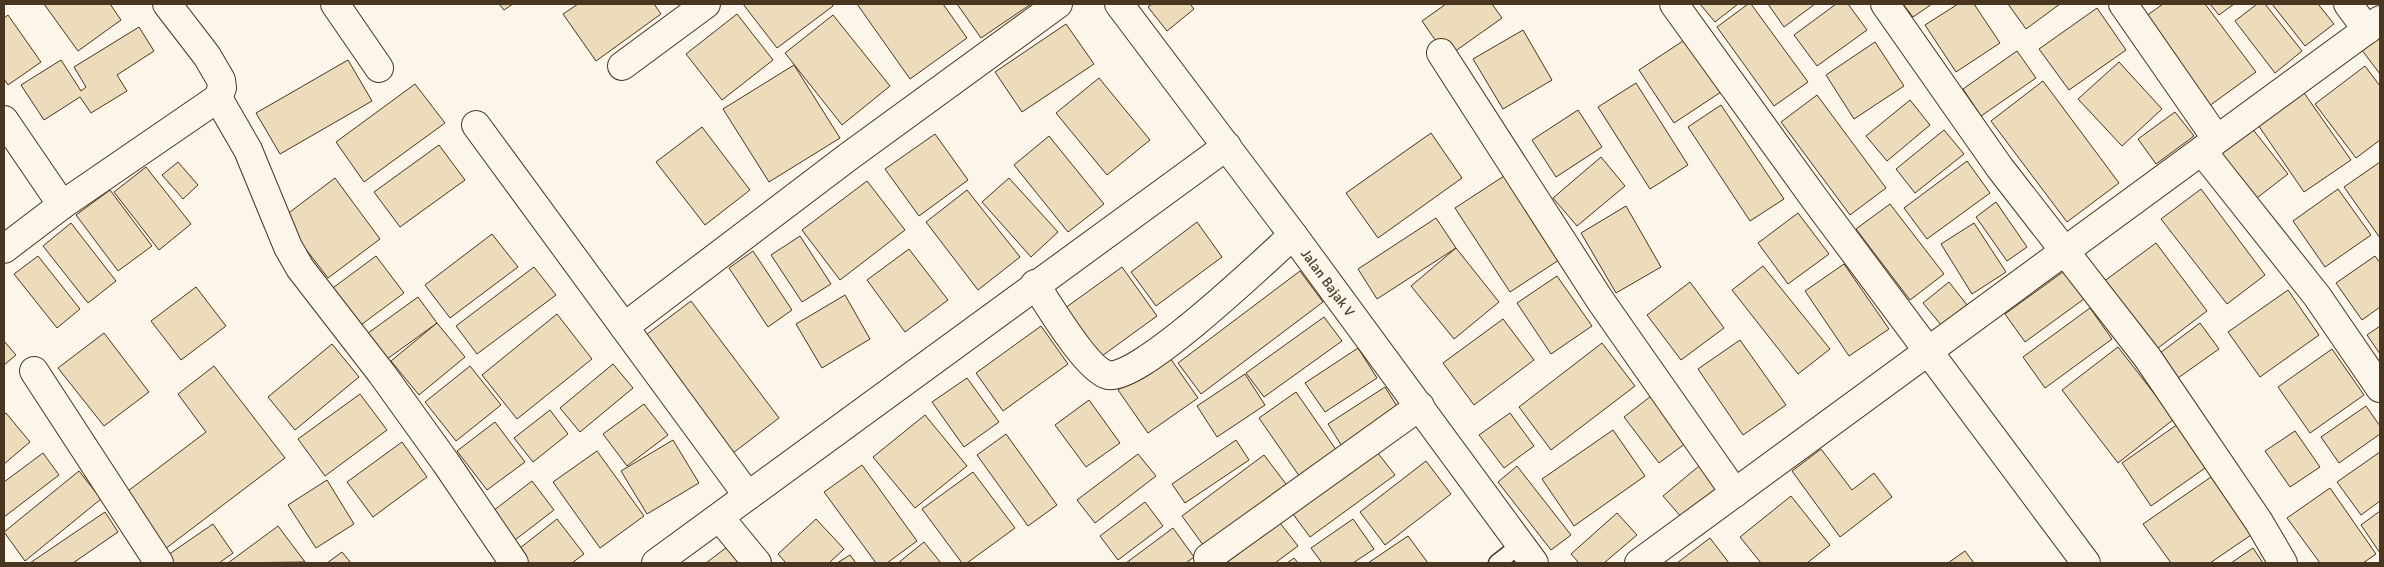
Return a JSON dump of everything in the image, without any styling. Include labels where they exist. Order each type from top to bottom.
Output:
[{"type":"street","points":[[4,249],[62,205],[218,98],[222,88],[217,72],[167,4]]},
{"type":"street","points":[[334,4],[379,68]]},
{"type":"street","points":[[622,66],[706,4]]},
{"type":"street","points":[[624,327],[841,163],[1058,4]]},
{"type":"street","name":"Jalan Bajak V","points":[[1119,4],[1420,406],[1527,554]]},
{"type":"street","points":[[1674,4],[1814,198],[2086,563]]},
{"type":"street","points":[[1884,4],[2000,168],[2066,251],[2157,372],[2259,522],[2283,563]]},
{"type":"street","points":[[2123,4],[2209,145],[2380,388]]},
{"type":"street","points":[[1639,563],[2374,25],[2348,4]]},
{"type":"street","points":[[1441,53],[1600,300],[1735,493]]},
{"type":"street","points":[[218,98],[248,150],[288,247],[300,268],[382,374],[446,463],[514,563]]},
{"type":"street","points":[[4,120],[62,205]]},
{"type":"street","points":[[476,125],[748,496]]},
{"type":"street","points":[[656,563],[720,518],[1035,284],[1227,146]]},
{"type":"street","points":[[1035,284],[1084,356],[1101,372],[1117,376],[1139,364],[1207,313],[1293,235]]},
{"type":"street","points":[[34,371],[159,563]]},
{"type":"street","points":[[1208,558],[1420,406]]},
{"type":"street","points":[[720,518],[757,563]]},
{"type":"lane","points":[[1497,563],[1527,554]]},
{"type":"building","points":[[44,4],[110,4],[121,20],[78,51]]},
{"type":"building","points":[[499,4],[513,4],[504,10]]},
{"type":"building","points":[[578,4],[654,4],[661,14],[596,61],[563,14]]},
{"type":"building","points":[[743,4],[832,4],[833,6],[777,48]]},
{"type":"building","points":[[857,4],[943,4],[967,38],[910,79]]},
{"type":"building","points":[[957,4],[1031,4],[981,38]]},
{"type":"building","points":[[1152,4],[1190,4],[1194,9],[1167,31],[1148,7]]},
{"type":"building","points":[[1446,4],[1492,4],[1502,18],[1447,57],[1422,21]]},
{"type":"building","points":[[1700,4],[1738,4],[1715,22]]},
{"type":"building","points":[[1748,4],[1751,4],[1808,82],[1774,106],[1717,27]]},
{"type":"building","points":[[1768,4],[1815,4],[1784,27]]},
{"type":"building","points":[[1836,4],[1848,4],[1867,30],[1817,66],[1794,35]]},
{"type":"building","points":[[1903,4],[1932,4],[1913,17]]},
{"type":"building","points":[[1958,4],[1974,4],[2000,43],[1956,72],[1925,25]]},
{"type":"building","points":[[2008,4],[2060,4],[2026,29]]},
{"type":"building","points":[[2163,4],[2205,4],[2256,72],[2205,109],[2139,21]]},
{"type":"building","points":[[2210,4],[2234,4],[2219,15]]},
{"type":"building","points":[[2257,4],[2265,4],[2302,51],[2275,73],[2235,21]]},
{"type":"building","points":[[2272,4],[2318,4],[2334,24],[2305,46]]},
{"type":"building","points":[[2097,8],[2126,50],[2069,90],[2039,49]]},
{"type":"building","points":[[737,14],[773,60],[722,100],[686,54]]},
{"type":"building","points":[[8,15],[41,62],[8,85],[4,79],[4,18]]},
{"type":"building","points":[[833,15],[890,86],[842,125],[785,53]]},
{"type":"building","points":[[1066,24],[1094,64],[1022,112],[995,72]]},
{"type":"building","points":[[139,27],[154,51],[117,75],[127,91],[91,113],[80,97],[44,120],[21,85],[61,60],[81,91],[86,87],[74,67]]},
{"type":"building","points":[[1523,30],[1552,80],[1503,109],[1473,59]]},
{"type":"building","points":[[2380,34],[2380,74],[2358,45]]},
{"type":"building","points":[[1686,39],[1721,92],[1674,123],[1639,70]]},
{"type":"building","points":[[1875,42],[1904,86],[1854,119],[1826,75]]},
{"type":"building","points":[[2017,51],[2036,78],[1981,116],[1963,89]]},
{"type":"building","points":[[348,60],[372,101],[280,154],[256,113]]},
{"type":"building","points":[[2119,62],[2162,109],[2122,146],[2078,99]]},
{"type":"building","points":[[794,65],[840,138],[769,182],[723,109]]},
{"type":"building","points":[[2365,66],[2380,86],[2380,140],[2356,158],[2315,104]]},
{"type":"building","points":[[1099,78],[1150,140],[1107,175],[1056,113]]},
{"type":"building","points":[[2043,81],[2119,183],[2067,222],[1991,121]]},
{"type":"building","points":[[1636,83],[1688,165],[1650,189],[1598,107]]},
{"type":"building","points":[[415,84],[445,123],[364,182],[336,142]]},
{"type":"building","points":[[2302,90],[2351,160],[2304,192],[2256,122]]},
{"type":"building","points":[[1817,95],[1886,188],[1850,215],[1781,122]]},
{"type":"building","points":[[1910,100],[1930,125],[1887,161],[1866,136]]},
{"type":"building","points":[[1721,105],[1784,199],[1750,221],[1688,127]]},
{"type":"building","points":[[1578,110],[1602,147],[1556,177],[1532,140]]},
{"type":"building","points":[[2175,112],[2194,136],[2156,164],[2138,139]]},
{"type":"building","points":[[702,127],[750,190],[705,225],[656,162]]},
{"type":"building","points":[[2251,127],[2288,174],[2249,204],[2213,157]]},
{"type":"building","points":[[1944,130],[1964,154],[1915,193],[1896,169]]},
{"type":"building","points":[[1431,133],[1462,178],[1378,238],[1346,193]]},
{"type":"building","points":[[935,134],[968,180],[919,216],[885,169]]},
{"type":"building","points":[[1049,136],[1104,204],[1068,232],[1014,165]]},
{"type":"building","points":[[439,145],[465,180],[400,227],[374,192]]},
{"type":"building","points":[[1601,157],[1625,186],[1577,226],[1553,198]]},
{"type":"building","points":[[1967,161],[1990,193],[1927,239],[1904,208]]},
{"type":"building","points":[[178,162],[198,185],[183,199],[162,175]]},
{"type":"building","points":[[2380,162],[2380,238],[2344,187]]},
{"type":"building","points":[[146,167],[191,224],[159,250],[114,192]]},
{"type":"building","points":[[1504,176],[1559,260],[1510,292],[1455,208]]},
{"type":"building","points":[[335,178],[380,239],[328,278],[282,218]]},
{"type":"building","points":[[1009,178],[1058,232],[1031,257],[982,202]]},
{"type":"building","points":[[867,181],[905,230],[840,280],[802,230]]},
{"type":"building","points":[[2201,189],[2265,275],[2227,304],[2161,219]]},
{"type":"building","points":[[2338,189],[2371,235],[2325,267],[2293,221]]},
{"type":"building","points":[[110,190],[152,246],[118,271],[76,215]]},
{"type":"building","points":[[967,190],[1020,257],[978,290],[926,222]]},
{"type":"building","points":[[1996,202],[2027,247],[2007,261],[1976,217]]},
{"type":"building","points":[[1890,204],[1944,274],[1910,300],[1856,229]]},
{"type":"building","points":[[1626,206],[1661,267],[1616,293],[1581,233]]},
{"type":"building","points":[[1798,213],[1829,254],[1788,284],[1758,243]]},
{"type":"building","points":[[1436,218],[1456,248],[1377,299],[1358,269]]},
{"type":"building","points":[[1197,222],[1222,257],[1156,306],[1131,272]]},
{"type":"building","points":[[71,223],[116,281],[88,303],[43,246]]},
{"type":"building","points":[[1974,223],[2006,272],[1972,294],[1941,244]]},
{"type":"building","points":[[492,234],[518,267],[450,318],[425,285]]},
{"type":"building","points":[[800,236],[831,284],[802,302],[771,255]]},
{"type":"building","points":[[2156,243],[2207,311],[2154,351],[2103,282]]},
{"type":"building","points":[[1456,248],[1499,302],[1454,339],[1411,286]]},
{"type":"building","points":[[909,249],[948,300],[905,332],[867,280]]},
{"type":"building","points":[[753,251],[792,310],[768,327],[729,268]]},
{"type":"building","points":[[38,256],[80,309],[57,328],[14,274]]},
{"type":"building","points":[[376,256],[404,293],[354,330],[326,293]]},
{"type":"building","points":[[2375,256],[2380,263],[2380,307],[2362,320],[2336,283]]},
{"type":"building","points":[[1844,264],[1889,329],[1849,356],[1805,291]]},
{"type":"building","points":[[1763,266],[1830,349],[1798,374],[1732,290]]},
{"type":"building","points":[[534,267],[556,295],[477,354],[456,326]]},
{"type":"building","points":[[1122,267],[1157,316],[1095,361],[1061,311]]},
{"type":"building","points":[[2067,269],[2088,296],[2025,342],[2005,314]]},
{"type":"building","points":[[1300,271],[1323,302],[1201,394],[1178,363]]},
{"type":"building","points":[[1557,276],[1592,326],[1551,354],[1517,303]]},
{"type":"building","points":[[1690,282],[1724,328],[1681,360],[1647,315]]},
{"type":"building","points":[[1949,282],[1967,305],[1941,325],[1923,303]]},
{"type":"building","points":[[196,287],[226,326],[181,360],[151,321]]},
{"type":"building","points":[[2288,290],[2319,335],[2260,377],[2228,332]]},
{"type":"building","points":[[845,295],[870,339],[822,368],[796,324]]},
{"type":"building","points":[[418,297],[437,323],[383,362],[364,336]]},
{"type":"building","points":[[691,301],[779,418],[733,453],[646,335]]},
{"type":"building","points":[[2090,308],[2112,339],[2045,388],[2023,357]]},
{"type":"building","points":[[557,314],[592,359],[517,419],[482,375]]},
{"type":"building","points":[[1324,317],[1342,341],[1264,397],[1246,373]]},
{"type":"building","points":[[1503,319],[1534,360],[1474,405],[1443,363]]},
{"type":"building","points":[[437,323],[465,357],[419,395],[391,361]]},
{"type":"building","points":[[2200,323],[2219,349],[2178,378],[2160,353]]},
{"type":"building","points":[[1041,326],[1068,364],[1003,411],[976,373]]},
{"type":"building","points":[[2380,326],[2380,354],[2367,335]]},
{"type":"building","points":[[104,333],[149,392],[104,426],[58,368]]},
{"type":"building","points":[[1740,340],[1786,405],[1743,435],[1698,369]]},
{"type":"building","points":[[4,341],[16,355],[4,365]]},
{"type":"building","points":[[1602,343],[1635,386],[1551,450],[1519,407]]},
{"type":"building","points":[[332,344],[359,377],[295,430],[268,397]]},
{"type":"building","points":[[2118,347],[2174,419],[2118,463],[2062,390]]},
{"type":"building","points":[[1358,348],[1377,378],[1325,412],[1305,383]]},
{"type":"building","points":[[2332,349],[2364,395],[2310,433],[2278,387]]},
{"type":"building","points":[[1168,355],[1198,398],[1148,433],[1118,390]]},
{"type":"building","points":[[613,364],[633,388],[580,432],[560,408]]},
{"type":"building","points":[[214,366],[285,458],[165,549],[124,494],[206,432],[178,394]]},
{"type":"building","points":[[470,366],[501,405],[456,441],[425,402]]},
{"type":"building","points":[[1245,374],[1265,405],[1217,437],[1197,406]]},
{"type":"building","points":[[967,378],[999,422],[964,447],[932,402]]},
{"type":"building","points":[[1385,387],[1400,411],[1343,448],[1328,424]]},
{"type":"building","points":[[1296,392],[1339,454],[1302,480],[1259,418]]},
{"type":"building","points":[[360,394],[387,430],[325,476],[298,439]]},
{"type":"building","points":[[1651,396],[1686,443],[1659,463],[1624,417]]},
{"type":"building","points":[[1089,400],[1120,443],[1086,467],[1055,425]]},
{"type":"building","points":[[644,404],[668,435],[627,466],[603,434]]},
{"type":"building","points":[[2366,406],[2380,426],[2380,434],[2339,463],[2321,437]]},
{"type":"building","points":[[550,410],[568,434],[533,462],[514,438]]},
{"type":"building","points":[[6,413],[30,442],[4,464],[4,415]]},
{"type":"building","points":[[1510,413],[1534,446],[1504,468],[1479,435]]},
{"type":"building","points":[[925,415],[967,466],[915,508],[873,457]]},
{"type":"building","points":[[495,422],[525,462],[487,490],[457,451]]},
{"type":"building","points":[[2178,424],[2208,466],[2151,506],[2122,463]]},
{"type":"building","points":[[1613,430],[1645,476],[1574,526],[1542,479]]},
{"type":"building","points":[[2295,431],[2320,467],[2290,487],[2265,451]]},
{"type":"building","points":[[1006,434],[1057,505],[1028,526],[977,455]]},
{"type":"building","points":[[673,440],[699,483],[647,514],[621,471]]},
{"type":"building","points":[[1236,440],[1249,460],[1185,503],[1172,484]]},
{"type":"building","points":[[402,442],[427,477],[373,517],[347,482]]},
{"type":"building","points":[[1821,449],[1852,490],[1874,473],[1892,497],[1840,537],[1792,471]]},
{"type":"building","points":[[597,451],[644,516],[600,548],[553,482]]},
{"type":"building","points":[[1377,452],[1395,475],[1310,537],[1293,514]]},
{"type":"building","points":[[2380,452],[2380,501],[2361,515],[2337,482]]},
{"type":"building","points":[[43,453],[59,475],[4,517],[4,482]]},
{"type":"building","points":[[1138,454],[1156,476],[1095,523],[1077,500]]},
{"type":"building","points":[[1264,455],[1289,488],[1206,549],[1182,516]]},
{"type":"building","points":[[1426,461],[1451,494],[1385,545],[1360,512]]},
{"type":"building","points":[[862,465],[917,541],[887,563],[876,563],[824,492]]},
{"type":"building","points":[[1517,466],[1571,535],[1551,550],[1498,482]]},
{"type":"building","points":[[1699,466],[1717,488],[1682,518],[1663,496]]},
{"type":"building","points":[[79,471],[101,499],[25,561],[4,532]]},
{"type":"building","points":[[973,472],[1015,528],[967,563],[962,563],[922,509]]},
{"type":"building","points":[[2211,477],[2251,535],[2210,563],[2171,563],[2143,524]]},
{"type":"building","points":[[327,480],[354,524],[316,548],[288,505]]},
{"type":"building","points":[[532,481],[554,510],[515,540],[493,511]]},
{"type":"building","points":[[2330,488],[2376,554],[2363,563],[2320,563],[2287,518]]},
{"type":"building","points":[[1791,496],[1830,545],[1807,563],[1761,563],[1740,537]]},
{"type":"building","points":[[1145,502],[1163,526],[1118,560],[1100,536]]},
{"type":"building","points":[[2380,511],[2380,553],[2361,525]]},
{"type":"building","points":[[105,512],[118,532],[73,563],[30,563]]},
{"type":"building","points":[[1617,513],[1637,535],[1604,563],[1579,563],[1571,554]]},
{"type":"building","points":[[557,519],[584,554],[572,563],[523,563],[515,552]]},
{"type":"building","points":[[816,519],[844,549],[829,563],[786,563],[778,554]]},
{"type":"building","points":[[1353,519],[1374,549],[1353,563],[1322,563],[1311,548]]},
{"type":"building","points":[[1280,523],[1298,546],[1275,563],[1226,563]]},
{"type":"building","points":[[213,524],[233,553],[219,563],[169,563],[165,557]]},
{"type":"building","points":[[278,526],[305,562],[228,563]]},
{"type":"building","points":[[1173,528],[1194,557],[1186,563],[1126,563]]},
{"type":"building","points":[[1408,536],[1428,563],[1368,563]]},
{"type":"building","points":[[1710,538],[1729,563],[1677,563]]},
{"type":"building","points":[[924,542],[941,563],[898,563]]},
{"type":"building","points":[[731,544],[746,563],[706,563]]},
{"type":"building","points":[[2253,548],[2263,563],[2231,563]]},
{"type":"building","points":[[1965,551],[1974,563],[1948,563]]},
{"type":"building","points":[[342,552],[351,563],[327,563]]},
{"type":"building","points":[[850,555],[856,563],[837,563]]},
{"type":"building","points":[[1294,558],[1298,563],[1287,563]]}]
